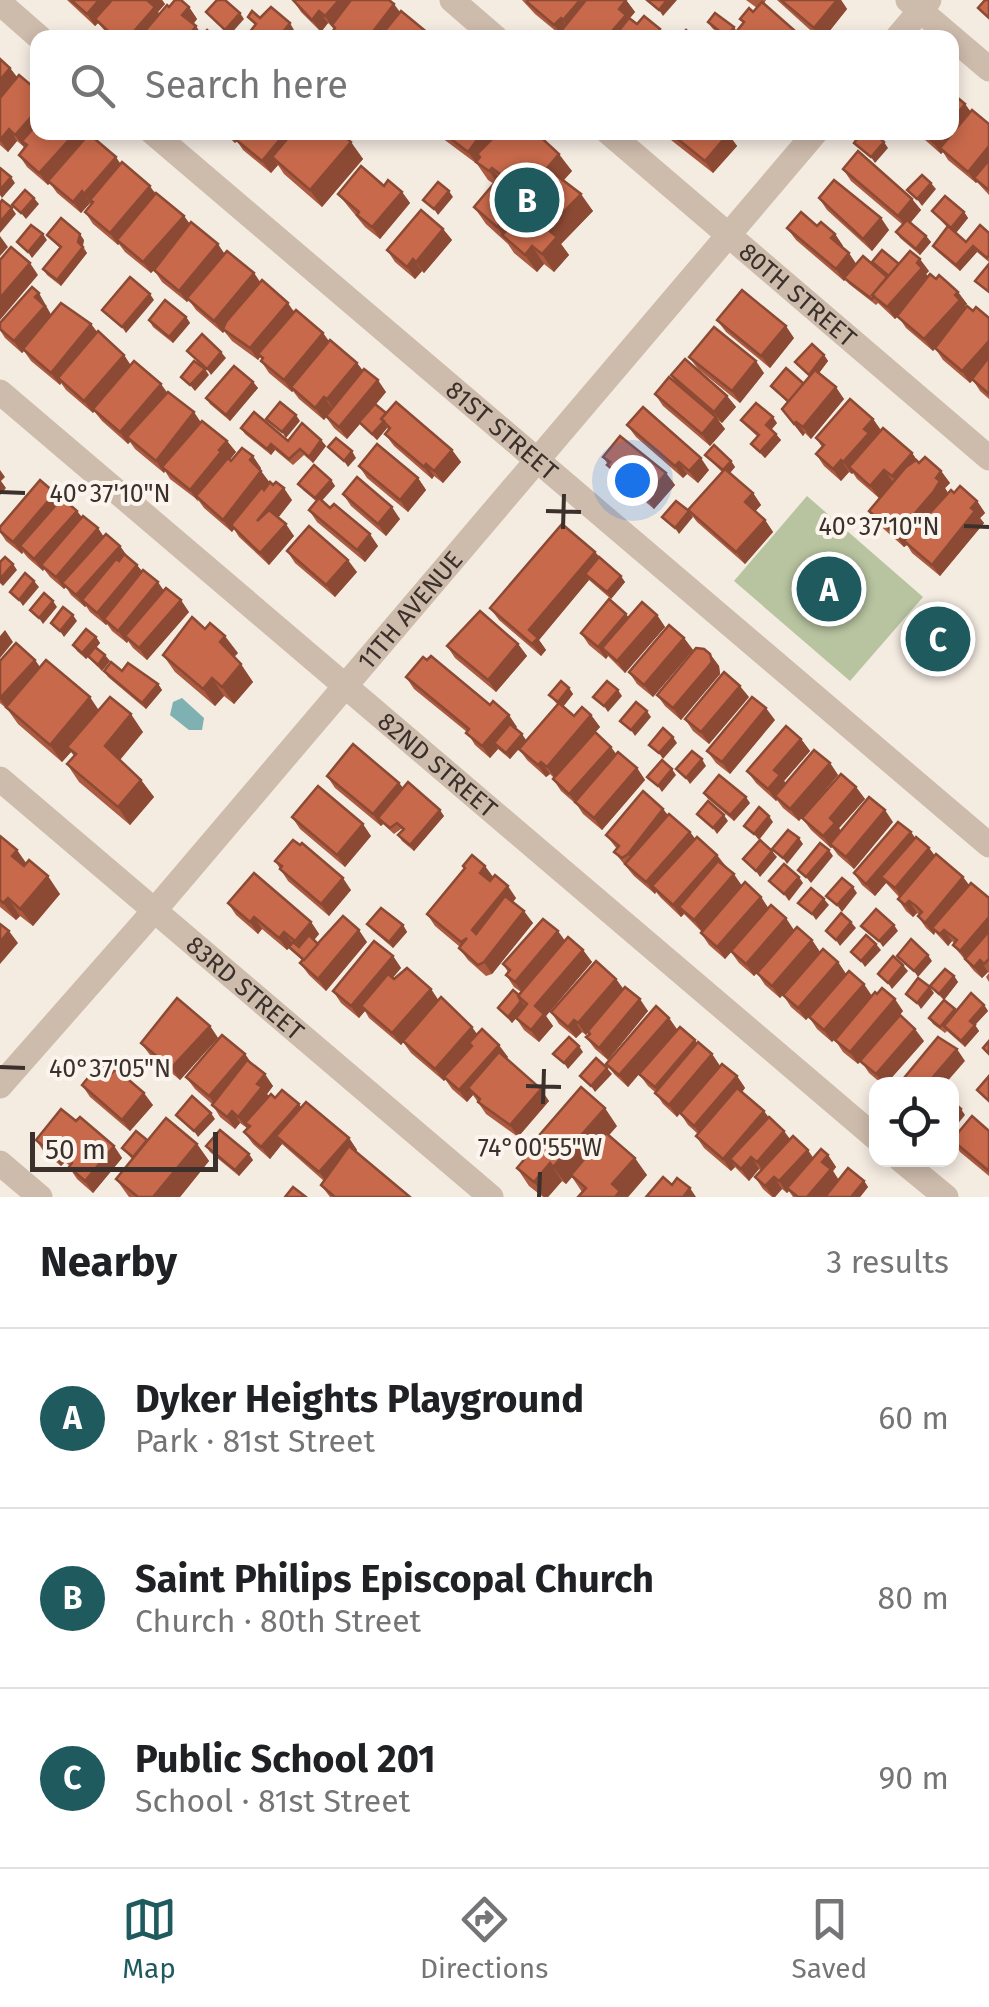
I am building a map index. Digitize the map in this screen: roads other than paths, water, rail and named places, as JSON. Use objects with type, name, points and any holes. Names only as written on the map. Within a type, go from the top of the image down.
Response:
[{"type":"street","points":[[452,0],[487,30]]},
{"type":"street","points":[[0,3],[31,30]]},
{"type":"street","points":[[902,30],[919,3],[948,30]]},
{"type":"street","points":[[959,41],[989,69]]},
{"type":"street","name":"81ST STREET","points":[[161,140],[989,845]]},
{"type":"street","name":"80TH STREET","points":[[617,140],[989,458]]},
{"type":"street","name":"11TH AVENUE","points":[[0,1086],[154,911],[809,140]]},
{"type":"street","name":"82ND STREET","points":[[0,392],[869,1132]]},
{"type":"street","name":"83RD STREET","points":[[0,780],[491,1197]]},
{"type":"street","points":[[0,1162],[40,1197]]},
{"type":"street","points":[[910,1167],[946,1197]]},
{"type":"water","points":[[182,698],[204,718],[202,730],[189,730],[170,715],[173,702]]},
{"type":"place","name":"Saint Philips Episcopal Church","points":[[527,200]]},
{"type":"place","name":"Dyker Heights Playground","points":[[829,589]]},
{"type":"place","name":"Public School 201","points":[[938,639]]}]
